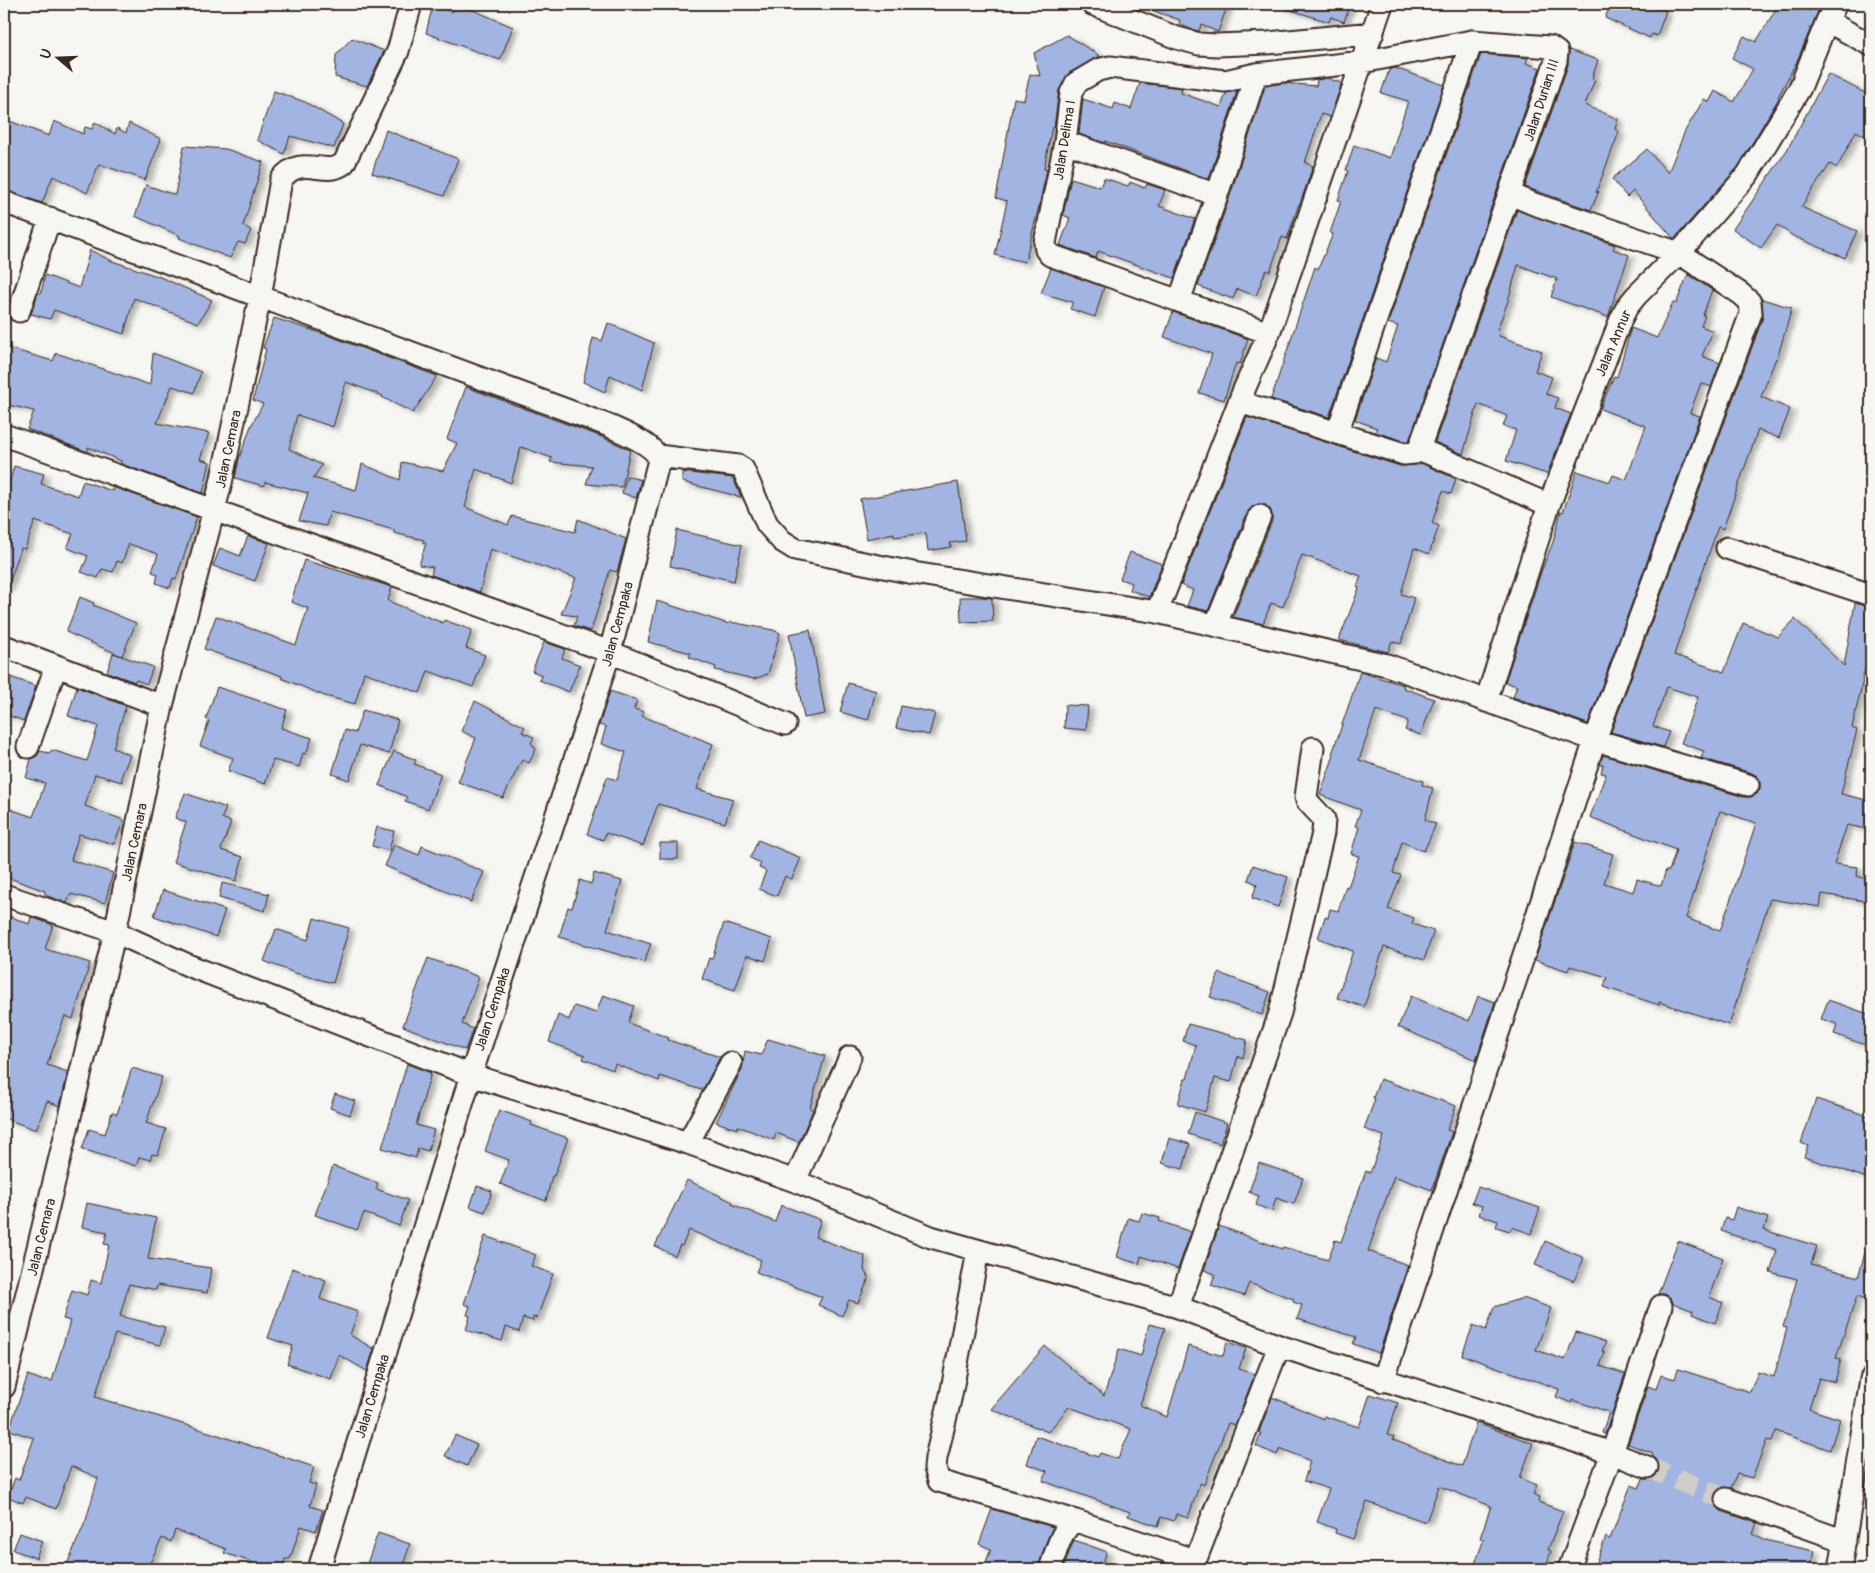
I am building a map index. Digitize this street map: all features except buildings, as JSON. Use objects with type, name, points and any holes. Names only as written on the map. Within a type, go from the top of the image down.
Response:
[{"type":"street","name":"Jalan Cemara","points":[[4,1387],[6,1365],[115,932],[162,706],[214,512],[260,297],[281,180],[285,174],[295,167],[336,168],[344,162],[398,52],[412,4]]},
{"type":"street","points":[[1092,4],[1178,38],[1199,44],[1218,46],[1373,33]]},
{"type":"street","points":[[1157,612],[1243,392],[1269,333],[1382,4]]},
{"type":"street","points":[[1832,12],[1871,45]]},
{"type":"street","name":"Jalan Annur","points":[[1486,701],[1549,505],[1621,318],[1636,296],[1679,253],[1753,166],[1800,88],[1832,12]]},
{"type":"street","points":[[1337,433],[1472,41]]},
{"type":"street","name":"Jalan Durian III","points":[[1362,62],[1472,41],[1550,47],[1556,52],[1556,61],[1510,194]]},
{"type":"street","name":"Jalan Delima I","points":[[1269,333],[1050,255],[1046,250],[1045,243],[1066,142],[1071,93],[1076,83],[1083,77],[1110,67],[1225,81],[1256,74],[1362,62]]},
{"type":"street","points":[[1179,301],[1217,195],[1256,74]]},
{"type":"street","points":[[1066,142],[1217,195]]},
{"type":"street","points":[[1243,392],[1246,404],[1404,454],[1415,452],[1419,449],[1510,194],[1534,204],[1679,253],[1750,302],[1751,313],[1595,740],[1383,1381]]},
{"type":"street","points":[[4,202],[607,425],[656,453],[738,466],[743,469],[768,524],[782,541],[795,549],[913,573],[1157,612],[1216,624],[1387,665],[1595,740],[1748,785]]},
{"type":"street","points":[[19,311],[50,218]]},
{"type":"street","points":[[4,435],[214,512],[610,652],[785,724]]},
{"type":"street","points":[[1419,449],[1549,505]]},
{"type":"street","name":"Jalan Cempaka","points":[[319,1569],[471,1074],[610,652],[659,460],[656,453]]},
{"type":"street","points":[[1216,624],[1260,516]]},
{"type":"street","points":[[1727,548],[1871,595]]},
{"type":"street","points":[[4,646],[162,706]]},
{"type":"street","points":[[28,747],[56,666]]},
{"type":"street","points":[[1178,1307],[1282,1004],[1323,832],[1324,819],[1307,801],[1306,797],[1313,748]]},
{"type":"street","points":[[4,895],[115,932],[190,966],[471,1074],[688,1143],[795,1181],[931,1237],[1178,1307],[1279,1346],[1383,1381],[1612,1453],[1647,1468]]},
{"type":"street","points":[[795,1181],[850,1057]]},
{"type":"street","points":[[688,1143],[732,1063]]},
{"type":"street","points":[[978,1251],[951,1395],[936,1458],[935,1468],[939,1481],[1076,1521],[1193,1565],[1279,1346]]},
{"type":"street","points":[[1569,1569],[1612,1453],[1661,1306]]},
{"type":"street","points":[[1840,1569],[1867,1433],[1871,1379]]},
{"type":"street","points":[[1726,1499],[1845,1541]]},
{"type":"street","points":[[1050,1569],[1061,1538],[1070,1524],[1076,1521]]},
{"type":"tunnel","points":[[1647,1467],[1726,1499]]}]
